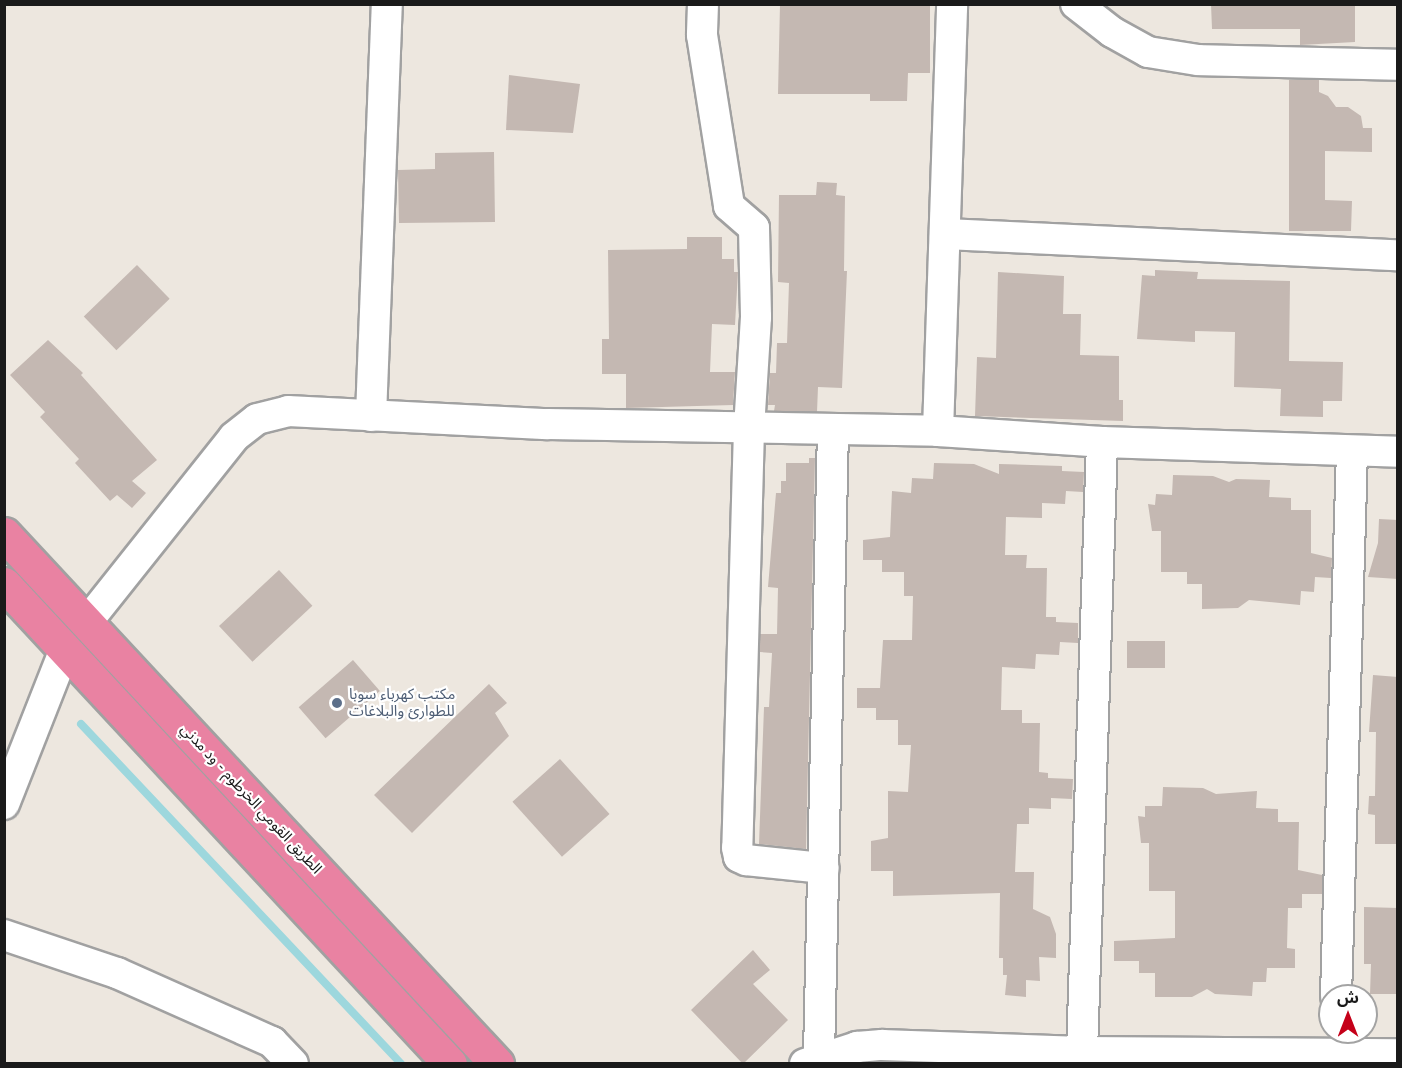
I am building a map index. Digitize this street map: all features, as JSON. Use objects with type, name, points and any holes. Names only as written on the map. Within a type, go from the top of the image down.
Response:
[{"type":"highway","name":"الطريق القومي الخرطوم - ود مدني","points":[[4,534],[497,1064]]},
{"type":"highway","points":[[4,585],[450,1064]]},
{"type":"street","points":[[371,416],[387,4]]},
{"type":"street","points":[[703,4],[706,67],[729,206],[754,228],[756,317],[749,429],[737,848],[739,856],[746,860],[824,868]]},
{"type":"street","points":[[938,431],[952,4]]},
{"type":"street","points":[[1076,4],[1112,32],[1148,52],[1198,60],[1398,64]]},
{"type":"street","points":[[945,234],[1398,255]]},
{"type":"street","points":[[87,622],[234,437],[258,419],[288,411],[749,429],[938,431],[1102,442],[1398,452]]},
{"type":"street","points":[[832,431],[824,868],[812,1060],[856,1047],[908,1045],[1096,1056],[1318,1043]]},
{"type":"street","points":[[1096,1056],[1102,442]]},
{"type":"street","points":[[1336,984],[1352,451]]},
{"type":"street","points":[[4,804],[65,649]]},
{"type":"street","points":[[4,935],[117,973],[264,1053],[293,1064]]},
{"type":"street","points":[[1345,1044],[1398,1054]]},
{"type":"building","points":[[780,4],[930,4],[930,73],[908,73],[907,101],[870,101],[870,94],[778,94]]},
{"type":"building","points":[[1211,4],[1355,4],[1355,42],[1300,45],[1300,29],[1212,29]]},
{"type":"building","points":[[509,75],[580,84],[573,133],[506,130]]},
{"type":"building","points":[[1289,80],[1319,80],[1319,92],[1328,96],[1336,107],[1348,107],[1361,116],[1363,128],[1372,128],[1372,152],[1325,151],[1325,200],[1352,201],[1351,231],[1289,231]]},
{"type":"building","points":[[494,152],[495,222],[399,223],[398,170],[435,169],[435,153]]},
{"type":"building","points":[[817,182],[837,183],[836,195],[845,196],[844,271],[847,271],[842,388],[818,387],[817,412],[774,411],[775,405],[768,405],[770,373],[776,373],[777,343],[787,343],[789,283],[778,282],[779,195],[816,195]]},
{"type":"building","points":[[687,237],[722,237],[722,259],[734,259],[734,272],[738,272],[735,325],[712,324],[710,372],[735,372],[733,405],[626,408],[626,374],[602,374],[602,339],[609,339],[608,250],[687,249]]},
{"type":"building","points":[[137,265],[170,299],[116,350],[84,316]]},
{"type":"building","points":[[1155,270],[1198,272],[1197,279],[1290,281],[1289,361],[1343,362],[1342,401],[1323,401],[1323,417],[1280,416],[1281,389],[1234,387],[1235,332],[1195,331],[1195,342],[1137,339],[1142,275],[1155,276]]},
{"type":"building","points":[[998,272],[1064,276],[1063,314],[1081,314],[1080,355],[1119,356],[1119,400],[1123,400],[1123,421],[975,416],[977,357],[996,358]]},
{"type":"building","points":[[48,340],[83,373],[81,375],[157,460],[132,481],[146,493],[132,508],[117,495],[110,501],[75,463],[79,459],[40,417],[45,412],[10,375]]},
{"type":"building","points":[[809,458],[815,458],[806,849],[759,844],[764,707],[769,707],[772,653],[760,652],[760,634],[777,634],[778,588],[768,587],[776,493],[781,493],[781,481],[786,481],[786,463],[809,463]]},
{"type":"building","points":[[934,463],[974,464],[999,474],[999,464],[1062,466],[1062,471],[1084,472],[1083,492],[1066,491],[1065,504],[1042,503],[1042,518],[1006,517],[1005,555],[1027,555],[1026,568],[1047,568],[1046,617],[1056,617],[1056,622],[1078,623],[1078,643],[1060,642],[1059,655],[1036,654],[1035,669],[1002,667],[1001,710],[1022,710],[1022,723],[1040,723],[1039,772],[1048,773],[1048,778],[1073,779],[1072,799],[1051,798],[1051,809],[1029,808],[1029,824],[1017,824],[1015,872],[1034,872],[1033,909],[1050,917],[1056,934],[1056,958],[1039,957],[1040,981],[1026,980],[1026,997],[1005,995],[1007,975],[1003,975],[1003,958],[999,958],[1000,893],[893,896],[893,871],[871,871],[871,841],[888,838],[888,791],[908,792],[911,745],[898,745],[898,720],[876,720],[876,708],[857,708],[857,688],[880,688],[883,640],[912,640],[913,596],[904,596],[904,572],[882,572],[882,560],[863,560],[863,540],[890,537],[892,491],[911,493],[912,478],[933,479]]},
{"type":"building","points":[[1173,475],[1213,476],[1229,482],[1236,479],[1270,480],[1269,497],[1291,498],[1291,510],[1311,510],[1311,553],[1332,558],[1331,578],[1315,577],[1314,592],[1301,591],[1300,605],[1249,600],[1238,608],[1202,609],[1202,584],[1187,584],[1187,572],[1161,572],[1161,531],[1152,531],[1148,504],[1155,505],[1156,494],[1172,495]]},
{"type":"building","points":[[1379,519],[1398,520],[1398,579],[1368,577],[1378,543]]},
{"type":"building","points":[[279,570],[312,606],[252,662],[219,626]]},
{"type":"building","points":[[1127,641],[1165,641],[1165,668],[1127,668]]},
{"type":"building","points":[[353,660],[380,691],[326,738],[299,707]]},
{"type":"building","points":[[1373,675],[1398,677],[1398,844],[1375,844],[1375,815],[1368,814],[1369,796],[1375,796],[1376,732],[1369,732]]},
{"type":"building","points":[[489,684],[507,703],[495,713],[509,736],[412,833],[374,795]]},
{"type":"building","points":[[560,759],[610,814],[562,857],[512,802]]},
{"type":"building","points":[[1163,787],[1203,788],[1216,794],[1257,791],[1256,808],[1278,809],[1278,822],[1299,822],[1298,870],[1322,875],[1322,894],[1302,894],[1302,908],[1288,908],[1287,948],[1295,949],[1295,968],[1267,968],[1266,982],[1253,982],[1252,996],[1215,994],[1207,989],[1192,997],[1155,997],[1155,973],[1139,973],[1139,961],[1114,961],[1114,941],[1175,938],[1175,891],[1149,891],[1149,843],[1141,843],[1138,816],[1145,817],[1145,806],[1162,806]]},
{"type":"building","points":[[1364,907],[1398,908],[1398,994],[1378,994],[1378,984],[1370,984],[1371,964],[1364,964]]},
{"type":"building","points":[[753,950],[770,970],[753,984],[788,1020],[743,1064],[691,1010]]},
{"type":"waterway","points":[[81,724],[401,1064]]},
{"type":"place","name":"مكتب كهرباء سوبا للطوارئ والبلاغات","points":[[337,703]]}]
